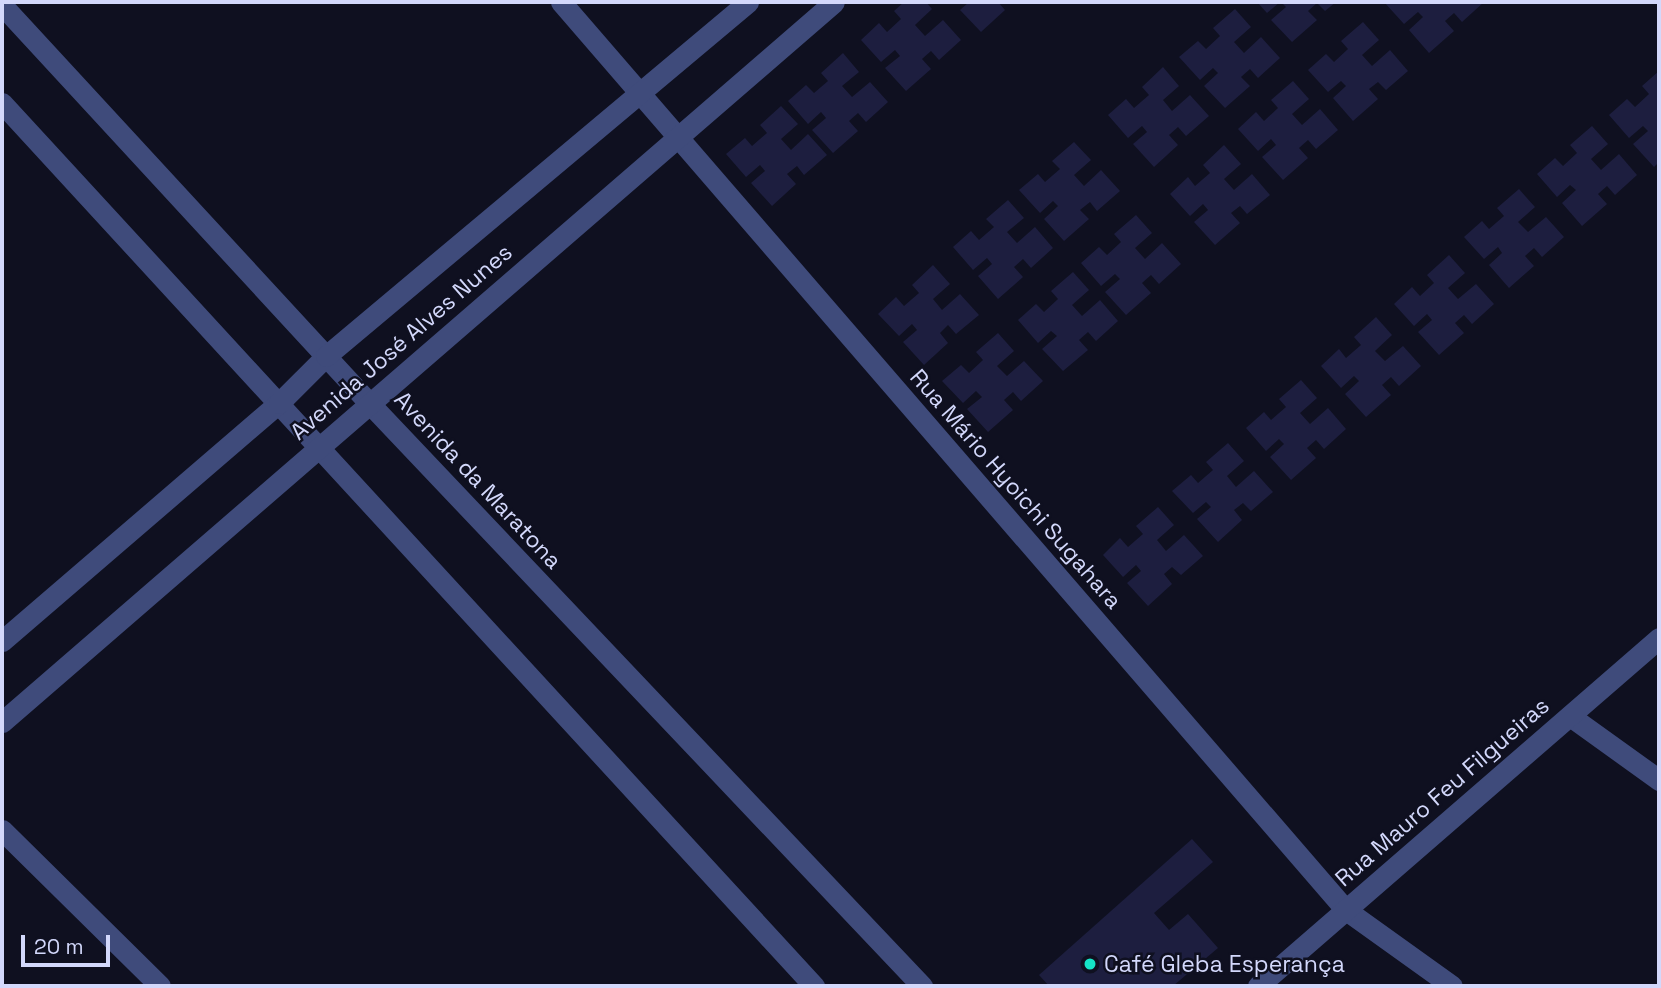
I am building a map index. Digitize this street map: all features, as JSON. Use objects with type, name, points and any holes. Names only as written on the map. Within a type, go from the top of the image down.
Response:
[{"type":"street","name":"Rua Mário Hyoichi Sugahara","points":[[561,2],[1346,910],[1452,986]]},
{"type":"street","name":"Avenida José Alves Nunes","points":[[2,641],[279,403],[326,356],[747,2]]},
{"type":"street","name":"Avenida José Alves Nunes","points":[[2,722],[834,2]]},
{"type":"street","name":"Avenida da Maratona","points":[[2,5],[371,405],[922,986]]},
{"type":"street","points":[[4,108],[814,986]]},
{"type":"street","name":"Rua Mauro Feu Filgueiras","points":[[1258,986],[1659,638]]},
{"type":"street","points":[[1570,716],[1659,780]]},
{"type":"street","points":[[2,830],[160,986]]},
{"type":"building","points":[[904,2],[926,2],[932,9],[915,25],[925,36],[943,20],[961,40],[939,60],[931,51],[922,59],[931,69],[906,91],[885,68],[900,56],[895,50],[881,62],[861,40],[879,23],[887,32],[901,19],[894,11]]},
{"type":"building","points":[[969,2],[998,2],[1005,10],[981,32],[960,10]]},
{"type":"building","points":[[1257,2],[1280,2],[1267,13]]},
{"type":"building","points":[[1281,2],[1336,2],[1325,11],[1317,3],[1308,11],[1317,20],[1292,42],[1271,20],[1286,7]]},
{"type":"building","points":[[1384,2],[1484,2],[1462,22],[1454,13],[1445,21],[1454,31],[1429,53],[1409,30],[1423,17],[1418,12],[1404,24]]},
{"type":"building","points":[[1235,9],[1251,27],[1234,42],[1244,53],[1261,37],[1280,58],[1258,78],[1250,69],[1241,77],[1250,86],[1225,108],[1204,86],[1218,73],[1213,68],[1200,80],[1179,57],[1198,41],[1206,49],[1220,36],[1213,28]]},
{"type":"building","points":[[1363,22],[1379,40],[1362,55],[1372,66],[1390,50],[1408,71],[1386,90],[1378,82],[1369,89],[1378,99],[1353,121],[1333,98],[1346,86],[1341,81],[1328,92],[1308,70],[1326,54],[1334,62],[1348,49],[1341,41]]},
{"type":"building","points":[[843,53],[859,72],[842,86],[852,97],[870,82],[888,102],[866,122],[858,113],[849,121],[858,131],[833,153],[812,130],[826,118],[821,112],[808,124],[788,101],[806,85],[814,93],[828,81],[821,73]]},
{"type":"building","points":[[1163,67],[1179,86],[1163,100],[1172,111],[1190,95],[1209,116],[1186,136],[1178,127],[1169,135],[1178,145],[1154,167],[1133,144],[1147,132],[1142,126],[1128,138],[1108,115],[1126,99],[1134,108],[1149,95],[1142,87]]},
{"type":"building","points":[[1659,71],[1659,162],[1654,167],[1633,144],[1648,131],[1643,126],[1629,138],[1609,115],[1627,99],[1635,107],[1649,94],[1642,86]]},
{"type":"building","points":[[1293,81],[1309,99],[1292,114],[1302,125],[1320,109],[1338,130],[1316,149],[1308,140],[1299,148],[1308,158],[1283,180],[1262,157],[1276,145],[1271,139],[1258,151],[1238,129],[1256,112],[1264,121],[1278,108],[1271,100]]},
{"type":"building","points":[[781,106],[798,124],[781,139],[791,150],[808,134],[827,155],[804,175],[797,166],[787,174],[796,184],[772,206],[751,183],[765,171],[760,165],[746,177],[726,154],[745,138],[752,146],[767,133],[760,125]]},
{"type":"building","points":[[1592,126],[1608,144],[1591,159],[1601,170],[1619,154],[1637,175],[1615,195],[1607,186],[1598,194],[1607,204],[1582,226],[1562,203],[1576,190],[1570,185],[1557,197],[1537,174],[1555,158],[1563,166],[1577,153],[1570,145]]},
{"type":"building","points":[[1074,142],[1091,160],[1074,175],[1084,186],[1101,170],[1120,191],[1097,211],[1090,202],[1080,210],[1089,219],[1064,241],[1044,219],[1058,206],[1053,201],[1040,213],[1019,190],[1038,174],[1045,182],[1060,169],[1052,161]]},
{"type":"building","points":[[1224,145],[1241,164],[1224,179],[1234,190],[1252,174],[1270,195],[1247,214],[1240,206],[1231,213],[1240,223],[1215,245],[1194,222],[1208,210],[1203,204],[1190,216],[1170,194],[1188,177],[1195,186],[1210,173],[1203,165]]},
{"type":"building","points":[[1519,189],[1535,207],[1518,222],[1528,232],[1546,217],[1564,237],[1542,257],[1534,248],[1525,256],[1534,266],[1509,288],[1489,265],[1502,253],[1498,247],[1484,259],[1464,237],[1482,221],[1489,229],[1504,216],[1497,208]]},
{"type":"building","points":[[1008,200],[1024,218],[1007,232],[1017,243],[1035,227],[1053,248],[1031,268],[1023,259],[1014,267],[1023,277],[998,299],[978,276],[992,264],[987,258],[973,270],[953,247],[971,231],[979,240],[994,227],[986,219]]},
{"type":"building","points":[[1136,215],[1152,233],[1135,248],[1145,259],[1162,243],[1181,264],[1159,284],[1151,275],[1142,283],[1151,293],[1126,315],[1105,292],[1120,279],[1115,274],[1101,286],[1081,263],[1099,247],[1107,255],[1121,242],[1114,234]]},
{"type":"building","points":[[1449,255],[1465,273],[1448,288],[1458,299],[1476,284],[1494,304],[1472,324],[1464,315],[1455,323],[1464,333],[1439,355],[1418,332],[1432,320],[1427,314],[1414,326],[1394,304],[1412,287],[1420,296],[1434,283],[1427,275]]},
{"type":"building","points":[[933,265],[950,284],[933,299],[942,310],[960,294],[979,315],[956,334],[948,325],[940,333],[948,343],[924,365],[903,342],[917,330],[912,324],[899,336],[878,314],[896,297],[904,306],[919,293],[912,285]]},
{"type":"building","points":[[1073,272],[1089,290],[1072,305],[1082,316],[1100,300],[1118,321],[1096,341],[1088,332],[1079,340],[1088,350],[1063,371],[1042,349],[1057,336],[1051,331],[1038,343],[1018,320],[1036,304],[1044,312],[1058,299],[1051,291]]},
{"type":"building","points":[[1376,317],[1392,335],[1375,351],[1385,361],[1403,346],[1421,366],[1399,386],[1391,377],[1382,385],[1391,395],[1366,417],[1345,394],[1359,381],[1354,376],[1341,388],[1321,366],[1339,349],[1346,358],[1361,345],[1354,337]]},
{"type":"building","points":[[998,333],[1014,351],[997,366],[1007,376],[1024,361],[1043,381],[1021,401],[1013,392],[1004,400],[1013,410],[988,432],[967,409],[982,397],[976,391],[963,403],[942,381],[961,365],[969,373],[983,360],[976,352]]},
{"type":"building","points":[[1301,380],[1317,398],[1300,413],[1310,424],[1328,408],[1346,429],[1324,449],[1316,440],[1307,448],[1316,458],[1291,480],[1270,457],[1284,444],[1279,439],[1266,451],[1246,428],[1264,412],[1271,420],[1286,407],[1279,399]]},
{"type":"building","points":[[1228,443],[1244,461],[1227,476],[1236,487],[1254,471],[1273,492],[1251,511],[1243,503],[1234,510],[1242,520],[1218,542],[1197,519],[1211,507],[1206,502],[1193,513],[1172,491],[1191,475],[1198,483],[1213,470],[1206,462]]},
{"type":"building","points":[[1158,507],[1174,525],[1157,540],[1166,551],[1184,535],[1203,556],[1181,575],[1172,567],[1164,574],[1172,584],[1148,606],[1127,583],[1141,571],[1136,565],[1123,577],[1103,555],[1120,538],[1128,547],[1143,534],[1136,526]]},
{"type":"building","points":[[1192,839],[1213,862],[1154,913],[1169,930],[1188,914],[1218,948],[1173,986],[1049,986],[1039,975]]},
{"type":"place","name":"Café Gleba Esperança","points":[[1090,964]]}]
